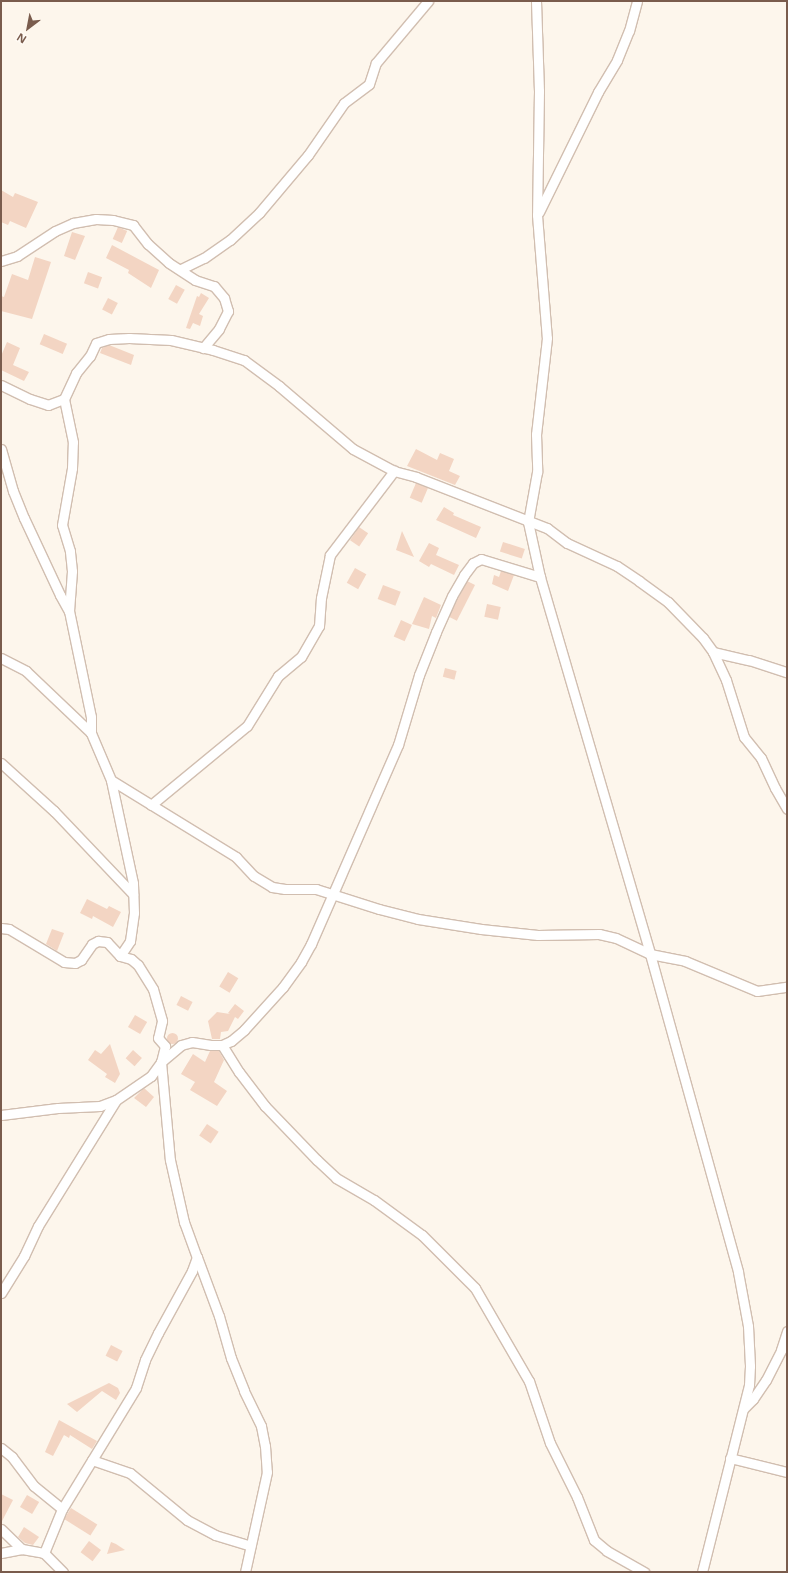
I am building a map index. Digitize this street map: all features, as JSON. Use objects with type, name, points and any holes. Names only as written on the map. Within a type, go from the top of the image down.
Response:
[{"type":"street","points":[[181,269],[204,258],[230,240],[259,213],[308,155],[344,103],[369,84],[376,63],[428,1]]},
{"type":"street","points":[[536,1],[540,91],[537,215],[547,338],[536,434],[538,472],[528,522],[540,578],[650,954],[738,1272],[748,1326],[750,1366],[749,1385],[702,1572]]},
{"type":"street","points":[[537,215],[598,92],[617,60],[629,31],[637,1]]},
{"type":"street","points":[[1,261],[16,256],[55,230],[73,223],[96,219],[113,220],[133,225],[148,244],[169,263],[181,269],[195,280],[214,286],[224,298],[228,311],[219,329],[203,348]]},
{"type":"street","points":[[120,956],[130,941],[134,913],[133,883],[111,780],[91,733],[90,717],[70,611],[72,571],[70,551],[62,525],[72,468],[73,442],[64,399],[76,373],[90,356],[96,343],[110,339],[129,338],[171,340],[244,360],[279,386],[353,449],[394,471],[416,477],[528,522],[548,528],[567,543],[617,566],[640,581],[668,602],[703,638],[726,680],[744,737],[761,758],[787,809]]},
{"type":"street","points":[[1,385],[30,399],[48,405],[64,399]]},
{"type":"street","points":[[1,449],[13,491],[24,518],[60,595],[70,611]]},
{"type":"street","points":[[151,805],[247,726],[278,676],[301,657],[319,626],[321,598],[330,555],[394,471]]},
{"type":"street","points":[[3,1117],[58,1108],[100,1106],[116,1100],[151,1076],[161,1062],[187,1042],[222,1044],[231,1041],[244,1030],[283,988],[301,962],[311,944],[398,745],[419,675],[452,596],[464,575],[473,563],[481,559],[540,578]]},
{"type":"street","points":[[712,652],[749,660],[787,672]]},
{"type":"street","points":[[1,658],[26,671],[91,733]]},
{"type":"street","points":[[1,763],[54,811],[133,894]]},
{"type":"street","points":[[111,780],[236,857],[254,876],[272,887],[285,889],[316,889],[332,893],[373,908],[418,919],[481,929],[538,935],[599,934],[616,938],[650,954],[685,961],[757,991],[787,987]]},
{"type":"street","points":[[1,928],[9,929],[64,962],[75,963],[81,960],[92,944],[98,941],[107,942],[120,956],[131,958],[138,965],[153,989],[162,1021],[158,1038],[165,1046],[161,1062],[170,1160],[184,1222],[219,1316],[231,1358],[244,1391],[261,1426],[267,1472],[245,1572]]},
{"type":"street","points":[[222,1044],[239,1072],[265,1106],[317,1160],[336,1178],[374,1200],[422,1235],[475,1288],[529,1381],[550,1443],[577,1497],[585,1522],[594,1540],[607,1551],[644,1572]]},
{"type":"street","points":[[1,1292],[24,1256],[38,1226],[116,1100]]},
{"type":"street","points":[[44,1553],[62,1510],[136,1388],[158,1333],[192,1272],[197,1257]]},
{"type":"street","points":[[744,1408],[754,1399],[766,1380],[781,1350],[787,1332]]},
{"type":"street","points":[[2,1448],[12,1457],[34,1486],[62,1510]]},
{"type":"street","points":[[730,1458],[787,1472]]},
{"type":"street","points":[[92,1460],[130,1473],[187,1520],[215,1535],[250,1546]]},
{"type":"street","points":[[1,1529],[22,1549]]},
{"type":"street","points":[[1,1553],[22,1549],[44,1553],[63,1572]]},
{"type":"building","points":[[1,190],[13,197],[15,193],[38,202],[26,228],[10,221],[8,225],[1,222]]},
{"type":"building","points":[[118,227],[127,231],[122,243],[113,239]]},
{"type":"building","points":[[72,232],[85,236],[75,260],[64,256]]},
{"type":"building","points":[[112,245],[159,270],[151,288],[128,273],[129,270],[106,258]]},
{"type":"building","points":[[35,257],[51,262],[32,319],[1,311],[1,296],[4,297],[12,274],[28,280]]},
{"type":"building","points":[[88,272],[102,277],[98,288],[84,283]]},
{"type":"building","points":[[176,285],[185,290],[177,304],[168,299]]},
{"type":"building","points":[[201,293],[209,298],[199,314],[203,316],[200,326],[193,323],[190,329],[186,328],[197,296],[199,297]]},
{"type":"building","points":[[108,298],[118,303],[112,315],[102,310]]},
{"type":"building","points":[[44,334],[67,344],[63,354],[40,344]]},
{"type":"building","points":[[7,342],[20,348],[13,365],[29,372],[24,381],[1,370],[1,356]]},
{"type":"building","points":[[109,345],[134,355],[131,365],[100,353],[102,348]]},
{"type":"building","points":[[416,449],[437,460],[440,453],[454,459],[449,471],[460,476],[455,485],[407,466]]},
{"type":"building","points":[[416,483],[428,488],[422,503],[410,498]]},
{"type":"building","points":[[444,507],[454,513],[453,515],[481,527],[476,538],[436,520]]},
{"type":"building","points":[[359,527],[368,533],[359,546],[350,540]]},
{"type":"building","points":[[402,531],[414,557],[396,550]]},
{"type":"building","points":[[503,542],[525,549],[522,559],[500,552]]},
{"type":"building","points":[[429,543],[439,548],[436,555],[459,565],[454,575],[431,564],[429,567],[419,561]]},
{"type":"building","points":[[355,568],[366,574],[358,589],[347,583]]},
{"type":"building","points":[[501,571],[514,575],[508,591],[492,584],[494,575],[499,577]]},
{"type":"building","points":[[467,581],[475,585],[457,621],[449,617]]},
{"type":"building","points":[[383,585],[401,592],[395,606],[378,599]]},
{"type":"building","points":[[424,597],[441,605],[436,618],[432,616],[429,629],[412,624]]},
{"type":"building","points":[[487,604],[501,607],[498,620],[484,617]]},
{"type":"building","points":[[401,620],[412,625],[405,641],[394,636]]},
{"type":"building","points":[[445,668],[457,671],[454,680],[443,677]]},
{"type":"building","points":[[87,899],[107,909],[109,906],[121,912],[113,927],[93,916],[92,919],[80,913]]},
{"type":"building","points":[[52,929],[64,933],[57,951],[46,944]]},
{"type":"building","points":[[228,972],[238,978],[230,993],[219,987]]},
{"type":"building","points":[[181,996],[193,1002],[188,1011],[176,1005]]},
{"type":"building","points":[[235,1004],[244,1011],[238,1019],[235,1017],[228,1031],[221,1032],[220,1039],[212,1039],[208,1021],[217,1012],[230,1014],[228,1013]]},
{"type":"building","points":[[135,1015],[147,1022],[140,1034],[128,1027]]},
{"type":"building","points":[[172,1032],[176,1034],[178,1038],[176,1042],[172,1044],[168,1042],[166,1038],[168,1034]]},
{"type":"building","points":[[110,1044],[120,1074],[115,1083],[105,1077],[107,1074],[88,1060],[95,1050],[101,1054]]},
{"type":"building","points":[[133,1050],[142,1058],[135,1066],[126,1058]]},
{"type":"building","points":[[210,1051],[219,1051],[224,1060],[214,1082],[227,1091],[217,1106],[190,1090],[195,1082],[181,1074],[193,1054],[205,1062]]},
{"type":"building","points":[[144,1088],[154,1097],[146,1107],[134,1098]]},
{"type":"building","points":[[207,1124],[219,1132],[211,1143],[199,1136]]},
{"type":"building","points":[[111,1345],[123,1351],[117,1362],[106,1356]]},
{"type":"building","points":[[109,1383],[118,1388],[120,1393],[116,1400],[102,1391],[77,1412],[67,1404]]},
{"type":"building","points":[[59,1420],[97,1441],[92,1449],[70,1435],[69,1438],[64,1435],[53,1456],[45,1452]]},
{"type":"building","points":[[1,1494],[13,1500],[1,1523]]},
{"type":"building","points":[[27,1495],[39,1502],[32,1514],[20,1507]]},
{"type":"building","points":[[71,1508],[97,1524],[90,1535],[64,1519]]},
{"type":"building","points":[[24,1527],[39,1537],[33,1545],[25,1543],[18,1537]]},
{"type":"building","points":[[89,1541],[101,1550],[93,1561],[81,1552]]},
{"type":"building","points":[[111,1542],[116,1544],[125,1550],[107,1554]]}]
